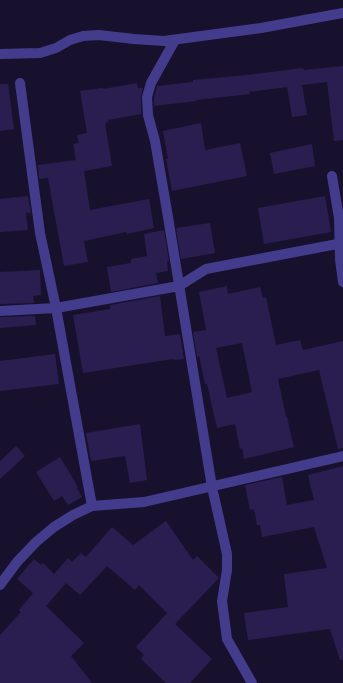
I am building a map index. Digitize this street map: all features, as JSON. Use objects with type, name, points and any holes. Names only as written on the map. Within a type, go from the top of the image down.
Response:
[{"type":"street","points":[[0,54],[40,53],[56,48],[70,40],[83,36],[99,35],[134,40],[176,40],[261,28],[343,13]]},
{"type":"street","points":[[176,40],[151,83],[147,97],[148,115],[155,141],[212,487],[227,554],[227,570],[222,601],[227,639],[252,683]]},
{"type":"street","points":[[20,83],[40,233],[56,308],[92,506]]},
{"type":"street","points":[[332,176],[339,218],[340,259],[343,282]]},
{"type":"street","points":[[0,311],[56,308],[179,286],[206,269],[343,243]]},
{"type":"street","points":[[0,585],[17,562],[36,542],[54,527],[73,515],[92,506],[144,502],[343,456]]},
{"type":"building","points":[[343,66],[343,140],[334,141],[327,82],[302,85],[307,115],[292,117],[287,87],[249,92],[250,94],[154,106],[157,86],[193,82],[193,80],[303,68],[304,70]]},
{"type":"building","points":[[137,83],[138,88],[143,88],[141,97],[141,114],[108,120],[108,122],[105,123],[112,166],[84,171],[90,210],[149,199],[154,228],[84,241],[88,262],[64,266],[48,178],[39,179],[38,165],[76,160],[73,144],[79,143],[77,135],[87,133],[80,91],[103,89]]},
{"type":"building","points":[[0,84],[8,84],[14,129],[0,131]]},
{"type":"building","points":[[201,123],[205,150],[240,143],[247,176],[172,191],[163,131]]},
{"type":"building","points":[[312,144],[315,166],[274,174],[270,153]]},
{"type":"building","points":[[28,196],[31,213],[26,213],[28,230],[0,232],[0,199]]},
{"type":"building","points":[[325,196],[331,232],[264,244],[258,208]]},
{"type":"building","points":[[210,223],[215,253],[181,259],[176,228]]},
{"type":"building","points":[[164,230],[169,261],[167,261],[168,271],[156,273],[158,283],[111,292],[107,267],[131,263],[131,259],[147,256],[144,234]]},
{"type":"building","points":[[40,270],[41,295],[33,296],[34,303],[0,304],[0,272]]},
{"type":"building","points":[[227,286],[228,294],[260,287],[263,298],[266,297],[276,345],[300,340],[303,350],[343,341],[343,448],[338,449],[319,370],[278,379],[294,447],[244,459],[242,448],[240,449],[235,424],[217,428],[207,384],[205,384],[199,356],[197,357],[193,332],[206,330],[199,292]],"holes":[[[242,343],[252,392],[227,398],[216,348]]]},
{"type":"building","points":[[160,296],[165,336],[180,334],[184,359],[173,359],[83,373],[73,315],[110,309],[110,305]]},
{"type":"building","points":[[35,316],[36,325],[0,328],[0,317]]},
{"type":"building","points":[[55,354],[59,384],[0,391],[0,361]]},
{"type":"building","points":[[140,424],[147,480],[130,483],[125,456],[91,461],[86,433]]},
{"type":"building","points":[[16,446],[25,456],[0,479],[0,461]]},
{"type":"building","points":[[60,457],[78,487],[77,488],[82,497],[68,505],[62,496],[54,501],[36,472]]},
{"type":"building","points":[[343,466],[343,660],[340,660],[330,629],[248,640],[244,613],[288,607],[284,574],[327,568],[314,527],[262,537],[260,525],[257,525],[254,509],[250,510],[245,485],[282,477],[287,505],[314,500],[308,475]]},
{"type":"building","points":[[166,521],[193,560],[197,556],[219,578],[175,624],[212,659],[190,683],[166,683],[141,659],[144,655],[136,647],[167,613],[139,585],[135,590],[107,566],[80,595],[66,583],[46,606],[84,643],[71,656],[92,683],[0,683],[0,635],[21,612],[19,610],[33,593],[17,579],[34,559],[41,565],[43,563],[54,574],[68,558],[72,562],[81,553],[86,557],[112,527],[133,545]]}]
